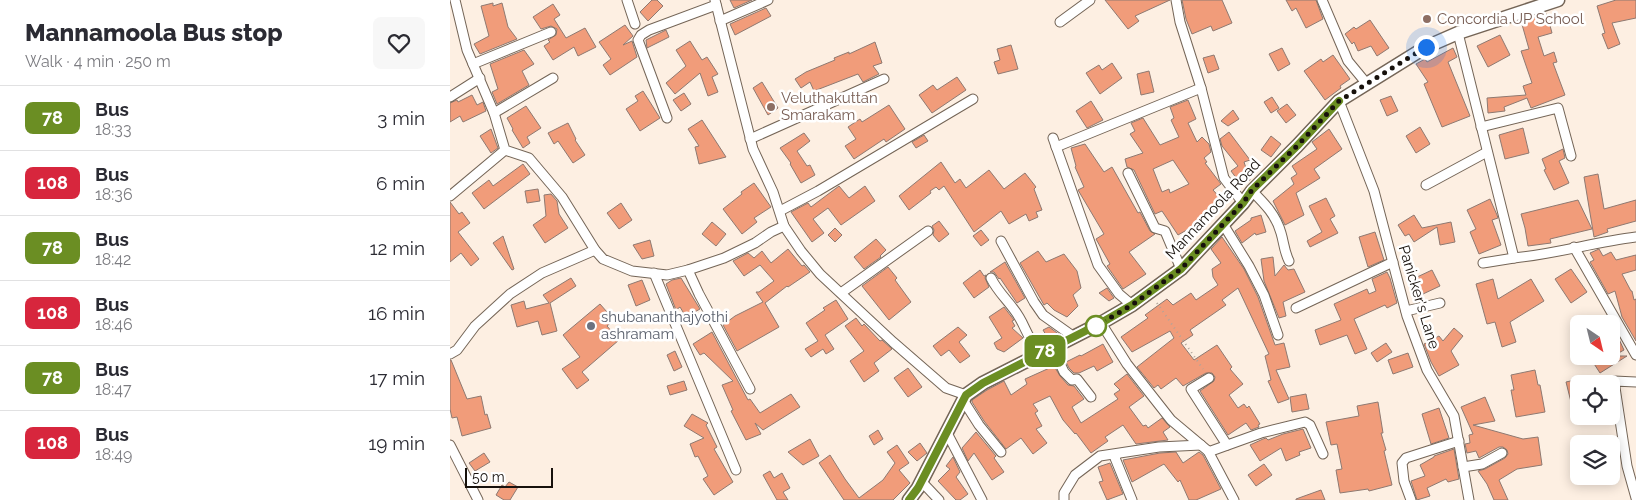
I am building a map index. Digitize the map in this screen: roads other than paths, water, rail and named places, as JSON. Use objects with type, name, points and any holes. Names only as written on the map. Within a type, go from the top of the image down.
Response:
[{"type":"main road","name":"Mannamoola Road","points":[[909,500],[965,398],[983,383],[1101,323],[1132,305],[1181,269],[1243,203],[1252,190],[1339,101],[1426,47],[1458,33],[1558,0]]},
{"type":"street","points":[[455,0],[466,50],[494,113],[505,150]]},
{"type":"street","points":[[627,0],[635,24]]},
{"type":"street","points":[[720,22],[768,0]]},
{"type":"street","points":[[1060,22],[1090,0]]},
{"type":"street","points":[[1176,0],[1180,22],[1224,178],[1243,203]]},
{"type":"street","points":[[1322,0],[1348,61],[1367,84]]},
{"type":"street","points":[[667,118],[638,40],[649,30],[716,2],[750,139],[780,211],[784,226],[810,262],[841,292],[946,388],[965,398],[979,425],[1001,452]]},
{"type":"street","points":[[473,64],[551,32]]},
{"type":"street","points":[[1458,33],[1514,258]]},
{"type":"street","points":[[450,97],[480,78]]},
{"type":"street","points":[[494,113],[553,78]]},
{"type":"street","points":[[750,139],[884,79]]},
{"type":"street","points":[[1132,305],[1119,294],[1098,266],[1055,143],[1200,88]]},
{"type":"street","points":[[780,211],[818,191],[973,99]]},
{"type":"street","name":"Panicker's Lane","points":[[1339,101],[1374,191],[1406,310],[1427,370],[1454,416],[1469,500]]},
{"type":"street","points":[[1481,127],[1558,108],[1571,156]]},
{"type":"street","points":[[450,196],[505,150]]},
{"type":"street","points":[[505,150],[529,158],[562,197],[594,250],[603,259],[632,271],[667,275],[688,270],[724,258],[784,226]]},
{"type":"street","points":[[1426,185],[1487,152]]},
{"type":"street","points":[[1128,173],[1155,228],[1165,231],[1181,269]]},
{"type":"street","points":[[1252,190],[1273,212],[1281,232],[1284,252],[1289,261]]},
{"type":"street","points":[[1224,224],[1250,266],[1264,295],[1278,334]]},
{"type":"street","points":[[841,292],[928,232]]},
{"type":"street","points":[[1483,263],[1636,237]]},
{"type":"street","points":[[1001,241],[1043,315],[1074,337]]},
{"type":"street","points":[[1574,247],[1636,355]]},
{"type":"street","points":[[450,354],[457,350],[475,326],[510,294],[542,274],[594,250]]},
{"type":"street","points":[[1296,308],[1393,262]]},
{"type":"street","points":[[688,270],[750,389]]},
{"type":"street","points":[[654,273],[736,470]]},
{"type":"street","points":[[991,278],[995,286],[1019,316],[1030,340],[1041,350],[1050,348],[1064,372],[1072,380],[1077,378],[1091,397]]},
{"type":"street","points":[[1406,310],[1440,303]]},
{"type":"street","points":[[1101,323],[1127,364],[1171,420],[1204,448],[1211,451],[1261,432],[1305,422],[1310,425],[1323,454]]},
{"type":"street","points":[[1209,378],[1191,389],[1227,445]]},
{"type":"street","points":[[1636,382],[1614,380],[1627,466],[1636,498]]},
{"type":"street","points":[[946,430],[982,500]]},
{"type":"street","points":[[1411,500],[1402,474],[1402,463],[1406,458],[1459,441]]},
{"type":"street","points":[[450,445],[478,500]]},
{"type":"street","points":[[1064,500],[1064,493],[1075,475],[1100,456],[1159,448],[1204,448]]},
{"type":"street","points":[[1204,448],[1234,500]]},
{"type":"street","points":[[1463,468],[1482,464],[1502,453]]},
{"type":"street","points":[[1117,454],[1115,458],[1132,500]]},
{"type":"street","points":[[921,481],[939,500]]},
{"type":"place","name":"Concordia UP School","points":[[1427,19]]},
{"type":"place","name":"Veluthakuttan Smarakam","points":[[771,107]]},
{"type":"place","name":"shubananthajyothi ashramam","points":[[591,326]]}]
